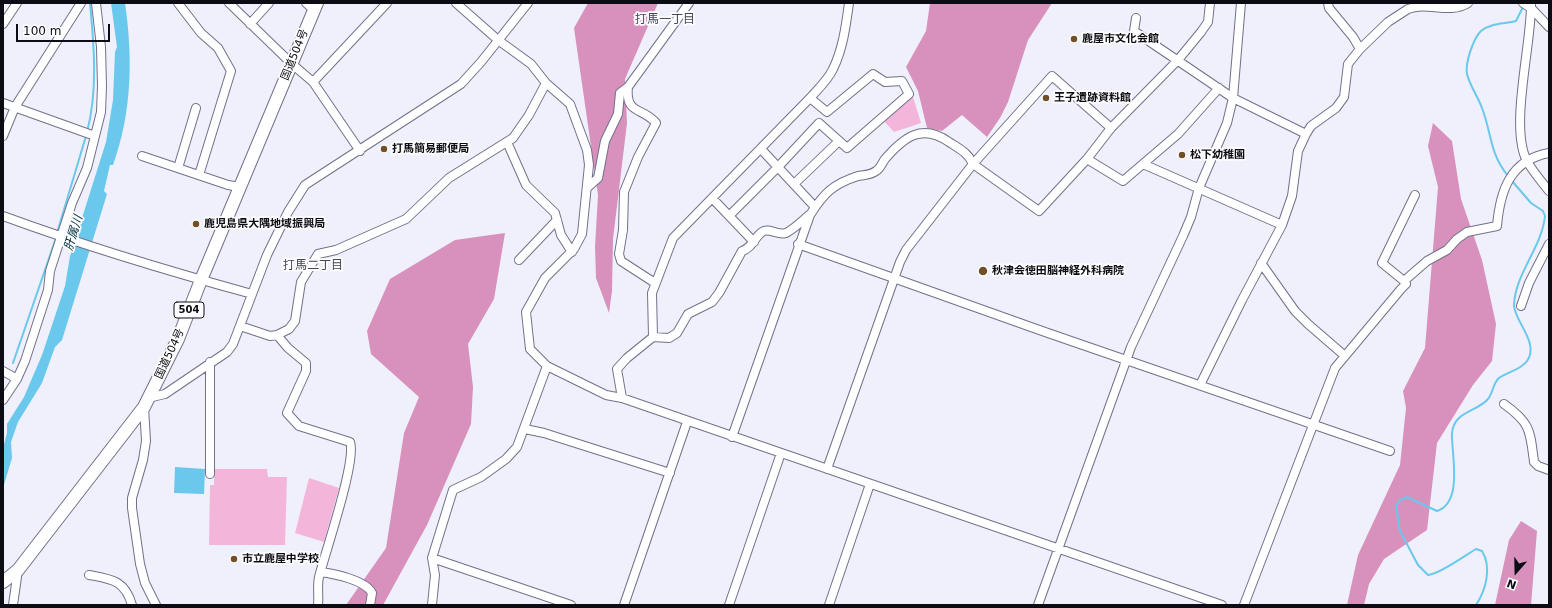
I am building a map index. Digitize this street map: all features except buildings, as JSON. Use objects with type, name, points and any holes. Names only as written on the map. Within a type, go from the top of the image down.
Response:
[{"type":"highway","name":"国道504号","points":[[3,582],[18,570],[146,402],[178,338],[292,64],[312,5]]},
{"type":"street","points":[[4,19],[17,3]]},
{"type":"street","points":[[3,136],[15,107],[81,3]]},
{"type":"street","points":[[3,400],[17,379],[25,361],[48,290],[50,271],[64,238],[72,204],[86,168],[101,112],[101,47],[96,3]]},
{"type":"street","points":[[178,3],[201,33],[218,48],[231,71],[199,175]]},
{"type":"street","points":[[228,3],[313,82],[360,151]]},
{"type":"street","points":[[250,24],[270,3]]},
{"type":"street","points":[[313,82],[387,3]]},
{"type":"street","points":[[456,3],[498,40],[531,64],[546,83],[570,104],[587,150],[589,165],[588,187],[582,234],[572,252],[545,278],[526,312],[530,349],[547,366],[606,395],[622,398],[687,422],[1222,605]]},
{"type":"street","points":[[156,605],[145,583],[140,564],[132,508],[132,498],[143,460],[146,441],[146,402],[165,394],[210,362],[227,352],[233,344],[279,229],[305,186],[461,84],[528,3]]},
{"type":"street","points":[[588,187],[598,178],[605,141],[618,114],[620,93],[628,87],[689,3]]},
{"type":"street","points":[[653,337],[652,293],[673,238],[810,98],[833,69],[842,43],[849,3]]},
{"type":"street","points":[[732,437],[798,244],[810,215],[822,196],[837,184],[876,171],[885,159],[904,141],[917,134],[926,132],[947,140],[969,156],[973,164],[1039,211],[1087,159],[1111,128],[1178,60],[1208,22],[1210,3]]},
{"type":"street","points":[[1038,605],[1126,360],[1191,217],[1199,188],[1227,123],[1233,98],[1241,3]]},
{"type":"street","points":[[1328,3],[1329,8],[1353,37],[1360,49]]},
{"type":"street","points":[[1200,385],[1261,263],[1282,225],[1292,196],[1298,151],[1306,134],[1312,126],[1336,108],[1344,97],[1348,64],[1360,49],[1388,22],[1408,8],[1414,6],[1448,9],[1460,8],[1468,3]]},
{"type":"street","points":[[1523,3],[1531,6],[1549,27]]},
{"type":"street","points":[[1531,6],[1523,80],[1521,130],[1527,161],[1549,191]]},
{"type":"street","points":[[1136,18],[1134,31],[1233,98],[1306,134]]},
{"type":"street","points":[[729,216],[819,123],[846,148],[909,94],[902,81],[885,82],[872,74],[827,112],[810,98]]},
{"type":"street","points":[[827,469],[894,279],[906,250],[973,164],[1052,76],[1111,128]]},
{"type":"street","points":[[240,326],[261,334],[277,336],[288,329],[295,321],[301,282],[318,254],[336,250],[406,219],[449,178],[513,138],[529,115],[546,83]]},
{"type":"street","points":[[628,87],[628,100],[633,109],[652,118],[656,123],[638,157],[624,192],[619,254],[621,261],[655,283]]},
{"type":"street","points":[[1087,159],[1123,181],[1178,134],[1219,88]]},
{"type":"street","points":[[3,103],[95,136]]},
{"type":"street","points":[[178,168],[196,108]]},
{"type":"street","points":[[794,184],[839,141]]},
{"type":"street","points":[[507,142],[526,185],[555,213],[561,234],[572,252]]},
{"type":"street","points":[[761,149],[815,207]]},
{"type":"street","points":[[1404,281],[1427,262],[1447,250],[1457,239],[1467,232],[1497,226],[1505,184],[1510,177],[1527,161],[1539,155],[1549,153]]},
{"type":"street","points":[[142,156],[240,187]]},
{"type":"street","points":[[1143,164],[1282,225]]},
{"type":"street","points":[[1244,605],[1335,368],[1406,284],[1382,263],[1415,195]]},
{"type":"street","points":[[712,198],[754,242]]},
{"type":"street","points":[[622,398],[617,369],[626,358],[653,337],[669,338],[677,333],[688,314],[712,302],[719,293],[742,252],[748,249],[763,231],[769,230],[776,234],[785,233],[810,215]]},
{"type":"street","points":[[3,216],[132,261],[252,294]]},
{"type":"street","points":[[520,260],[557,220]]},
{"type":"street","points":[[798,244],[1126,360],[1390,450]]},
{"type":"street","points":[[1521,306],[1529,283],[1549,244]]},
{"type":"street","points":[[1261,263],[1295,311],[1345,356]]},
{"type":"street","points":[[277,336],[288,348],[306,363],[306,370],[287,414],[299,426],[350,442],[352,447],[348,472],[319,578],[318,605]]},
{"type":"street","points":[[210,362],[210,474]]},
{"type":"street","points":[[432,605],[435,575],[432,558],[453,490],[481,477],[506,458],[517,447],[525,429],[547,366]]},
{"type":"street","points":[[3,371],[17,379]]},
{"type":"street","points":[[1504,404],[1524,421],[1529,430],[1534,462],[1538,466],[1549,470]]},
{"type":"street","points":[[624,605],[687,422]]},
{"type":"street","points":[[525,429],[544,433],[670,473]]},
{"type":"street","points":[[729,605],[780,453]]},
{"type":"street","points":[[828,605],[870,484]]},
{"type":"street","points":[[432,558],[571,605]]},
{"type":"street","points":[[13,605],[18,570]]},
{"type":"street","points":[[321,572],[338,575],[366,587],[372,593],[370,605]]},
{"type":"street","points":[[89,575],[116,580],[132,605]]},
{"type":"shaded area","points":[[588,3],[658,3],[625,79],[627,123],[613,239],[612,291],[609,313],[596,278],[595,247],[598,195],[574,28]]},
{"type":"shaded area","points":[[930,3],[1052,3],[1028,40],[1008,102],[1000,118],[987,137],[962,115],[942,131],[927,128],[918,91],[906,67],[926,31]]},
{"type":"shaded area","points":[[910,87],[921,123],[894,132],[880,117]]},
{"type":"shaded area","points":[[1433,123],[1452,141],[1461,199],[1482,260],[1496,324],[1492,361],[1473,385],[1437,443],[1427,530],[1384,559],[1369,584],[1364,605],[1347,605],[1358,555],[1400,465],[1406,408],[1403,391],[1425,348],[1438,187],[1428,146]]},
{"type":"shaded area","points":[[505,233],[494,299],[468,344],[473,387],[471,424],[427,525],[383,605],[346,605],[386,548],[404,433],[419,397],[371,354],[367,331],[390,279],[455,240]]},
{"type":"shaded area","points":[[214,469],[267,469],[268,477],[287,477],[285,545],[209,545],[210,485],[214,485]]},
{"type":"shaded area","points":[[309,478],[339,488],[324,542],[295,533]]},
{"type":"shaded area","points":[[1521,521],[1537,531],[1531,605],[1495,605],[1509,540]]},
{"type":"water","points":[[111,3],[125,3],[128,24],[130,65],[124,125],[113,165],[110,165],[104,191],[107,194],[62,340],[55,347],[42,383],[18,422],[11,442],[12,458],[3,488],[3,448],[7,433],[7,424],[24,397],[42,355],[65,286],[70,256],[106,142],[113,100],[115,52],[117,47]]},
{"type":"water","points":[[175,467],[205,469],[204,494],[174,493]]},
{"type":"waterway","points":[[87,132],[93,100],[94,84],[94,51],[90,3]]},
{"type":"waterway","points":[[1508,176],[1497,159],[1494,151],[1482,108],[1468,78],[1467,64],[1473,45],[1481,31],[1489,26],[1516,21],[1524,5]]},
{"type":"waterway","points":[[57,233],[86,136]]},
{"type":"waterway","points":[[1476,605],[1485,586],[1487,571],[1487,564],[1482,551],[1476,549],[1439,572],[1428,575],[1418,565],[1400,531],[1396,506],[1400,500],[1407,497],[1437,511],[1445,506],[1451,498],[1453,487],[1454,464],[1452,433],[1457,420],[1488,399],[1497,380],[1521,367],[1527,361],[1530,354],[1529,340],[1515,311],[1515,294],[1523,271],[1539,239],[1545,216],[1543,211],[1531,203],[1512,181]]},
{"type":"waterway","points":[[13,363],[56,238]]},
{"type":"place","name":"鹿屋市文化会館","points":[[1074,39]]},
{"type":"place","name":"王子遺跡資料館","points":[[1046,98]]},
{"type":"place","name":"打馬簡易郵便局","points":[[384,149]]},
{"type":"place","name":"松下幼稚園","points":[[1182,155]]},
{"type":"place","name":"鹿児島県大隅地域振興局","points":[[196,224]]},
{"type":"place","name":"秋津会徳田脳神経外科病院","points":[[983,271]]},
{"type":"place","name":"市立鹿屋中学校","points":[[234,559]]},
{"type":"district","name":"打馬一丁目","points":[[665,20]]},
{"type":"district","name":"打馬二丁目","points":[[313,266]]},
{"type":"water label","name":"肝属川","points":[[74,233]]}]
